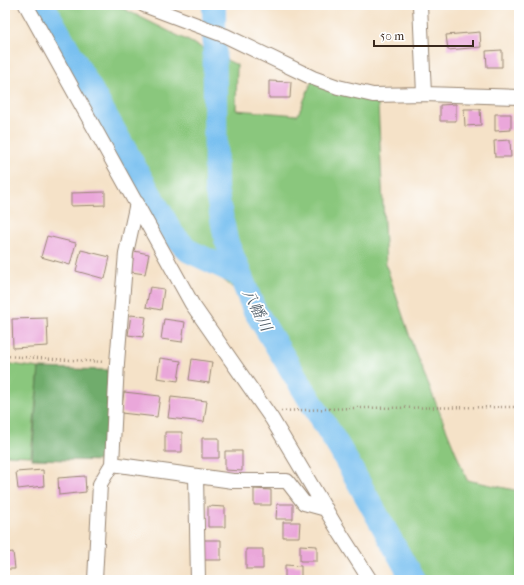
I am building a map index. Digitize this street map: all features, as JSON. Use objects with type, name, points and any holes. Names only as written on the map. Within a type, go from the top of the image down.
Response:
[{"type":"street","points":[[26,5],[192,304],[272,419],[370,580]]},
{"type":"street","points":[[144,5],[226,36],[313,78],[338,87],[373,95],[424,94],[519,97]]},
{"type":"street","points":[[420,5],[424,94]]},
{"type":"street","points":[[95,580],[100,484],[112,464],[117,363],[126,253],[137,203]]},
{"type":"street","points":[[112,464],[233,481],[287,481],[304,502],[326,510]]},
{"type":"street","points":[[196,476],[198,580]]},
{"type":"path","points":[[5,356],[117,363]]},
{"type":"path","points":[[302,410],[519,407]]},
{"type":"green space","points":[[50,5],[116,5],[237,65],[236,110],[298,115],[313,78],[378,104],[386,265],[414,349],[467,480],[519,491],[519,573],[517,580],[426,580],[276,324],[214,272],[181,238]]},
{"type":"green space","points":[[5,363],[39,368],[31,456],[5,455]]},
{"type":"green space","points":[[39,368],[108,370],[107,461],[32,459]]},
{"type":"building","points":[[480,32],[481,47],[448,50],[446,35]]},
{"type":"building","points":[[502,50],[502,67],[487,67],[486,51]]},
{"type":"building","points":[[269,81],[291,82],[290,98],[269,98]]},
{"type":"building","points":[[456,104],[456,121],[440,121],[440,105]]},
{"type":"building","points":[[464,109],[480,109],[481,125],[465,126]]},
{"type":"building","points":[[495,114],[511,114],[511,130],[495,131]]},
{"type":"building","points":[[510,140],[511,157],[495,157],[494,141]]},
{"type":"building","points":[[105,192],[105,205],[71,206],[71,193]]},
{"type":"building","points":[[47,236],[76,243],[70,265],[41,257]]},
{"type":"building","points":[[81,250],[110,257],[105,279],[76,271]]},
{"type":"building","points":[[134,251],[149,254],[145,274],[131,272]]},
{"type":"building","points":[[150,287],[164,289],[161,310],[146,307]]},
{"type":"building","points":[[131,315],[146,317],[143,337],[128,335]]},
{"type":"building","points":[[47,318],[48,346],[13,348],[12,319]]},
{"type":"building","points":[[164,319],[185,322],[182,342],[161,339]]},
{"type":"building","points":[[160,358],[181,361],[178,381],[157,378]]},
{"type":"building","points":[[192,359],[212,362],[209,383],[189,380]]},
{"type":"building","points":[[124,392],[160,396],[157,417],[121,413]]},
{"type":"building","points":[[171,397],[207,401],[204,422],[168,418]]},
{"type":"building","points":[[165,432],[182,432],[182,452],[165,452]]},
{"type":"building","points":[[202,438],[219,438],[219,458],[202,458]]},
{"type":"building","points":[[225,451],[242,451],[242,471],[225,470]]},
{"type":"building","points":[[43,470],[44,486],[18,489],[16,472]]},
{"type":"building","points":[[85,476],[86,492],[59,495],[58,478]]},
{"type":"building","points":[[254,489],[271,490],[271,505],[254,505]]},
{"type":"building","points":[[277,504],[293,504],[293,519],[276,519]]},
{"type":"building","points":[[208,506],[225,507],[225,527],[208,527]]},
{"type":"building","points":[[283,522],[300,522],[299,537],[283,537]]},
{"type":"building","points":[[204,540],[221,540],[221,560],[203,560]]},
{"type":"building","points":[[300,545],[317,546],[317,561],[300,561]]},
{"type":"building","points":[[246,549],[263,549],[263,569],[246,569]]},
{"type":"building","points":[[13,552],[15,569],[5,569],[5,553]]},
{"type":"building","points":[[285,565],[301,566],[301,580],[285,580]]},
{"type":"waterway","points":[[43,5],[173,235],[189,251],[240,275]]},
{"type":"waterway","name":"八幡川","points":[[214,5],[216,189],[226,240],[254,309],[340,449],[413,580]]}]
